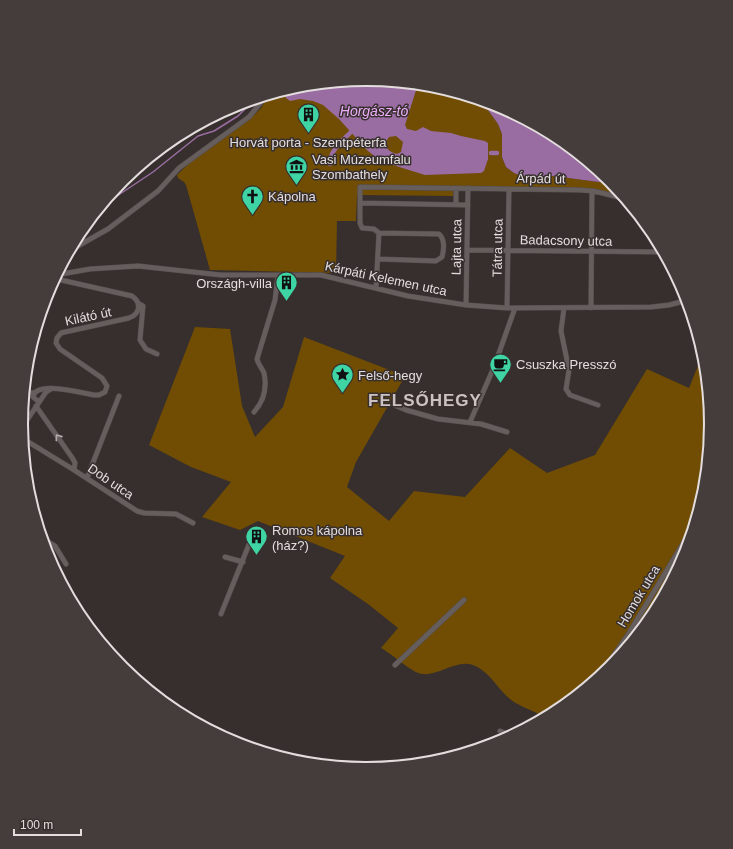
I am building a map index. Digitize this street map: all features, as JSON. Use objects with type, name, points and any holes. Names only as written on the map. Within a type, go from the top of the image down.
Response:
[{"type":"street","points":[[79,245],[108,229],[158,191],[180,168],[249,117],[260,103]]},
{"type":"street","name":"Árpád út","points":[[378,259],[436,261],[442,257],[443,239],[439,234],[379,233],[374,229],[362,228],[360,224],[360,187],[592,191],[617,197]]},
{"type":"street","points":[[456,188],[456,205]]},
{"type":"street","name":"Lajta utca","points":[[466,305],[468,188]]},
{"type":"street","name":"Tátra utca","points":[[507,308],[509,189]]},
{"type":"street","points":[[591,308],[592,191]]},
{"type":"street","points":[[361,203],[468,205]]},
{"type":"street","points":[[376,288],[379,233]]},
{"type":"street","name":"Badacsony utca","points":[[467,250],[658,252]]},
{"type":"street","name":"Kárpáti Kelemen utca","points":[[64,274],[90,269],[138,266],[221,275],[321,275],[416,298],[466,305],[507,308],[659,306],[681,301]]},
{"type":"street","points":[[254,412],[261,402],[264,389],[264,372],[257,359],[274,300],[278,275]]},
{"type":"street","name":"Kilátó út","points":[[52,388],[94,395],[99,395],[105,392],[107,386],[102,378],[60,349],[56,343],[57,338],[61,333],[129,318],[134,316],[139,308],[138,303],[132,296],[61,280]]},
{"type":"street","points":[[138,303],[143,306],[140,340],[146,350],[157,354]]},
{"type":"street","points":[[470,422],[494,367],[515,308]]},
{"type":"street","points":[[564,308],[561,331],[569,370],[566,389],[570,395],[598,405]]},
{"type":"street","points":[[30,393],[34,393],[36,391],[52,388]]},
{"type":"street","points":[[28,418],[46,392],[52,388]]},
{"type":"street","points":[[34,393],[33,397],[73,458],[75,463],[74,470]]},
{"type":"street","points":[[87,478],[119,396]]},
{"type":"street","points":[[394,405],[438,419],[470,422],[507,432]]},
{"type":"street","name":"Dob utca","points":[[29,442],[137,511],[144,514],[176,514],[193,524]]},
{"type":"street","points":[[222,614],[254,532]]},
{"type":"street","points":[[50,543],[55,546],[66,564]]},
{"type":"street","name":"Homok utca","points":[[613,657],[629,633],[683,544]]},
{"type":"street","points":[[226,557],[242,562]]},
{"type":"street","points":[[395,665],[464,600]]},
{"type":"street","points":[[500,732],[504,733]]},
{"type":"shaded area","points":[[366,86],[411,89],[454,98],[475,104],[488,110],[498,124],[502,134],[502,157],[506,167],[514,173],[522,176],[553,176],[603,183],[614,194],[596,190],[453,187],[453,196],[357,195],[356,221],[337,221],[336,273],[210,270],[186,185],[178,178],[177,175],[189,163],[250,119],[265,102],[279,98],[322,89],[344,87]]},
{"type":"shaded area","points":[[195,327],[230,329],[242,406],[255,437],[283,407],[304,337],[405,376],[356,462],[347,487],[389,521],[414,491],[465,497],[510,448],[547,473],[595,455],[647,369],[689,388],[699,363],[702,380],[705,424],[702,469],[687,533],[670,574],[648,613],[621,648],[590,679],[573,693],[541,715],[508,698],[485,672],[473,665],[460,664],[428,674],[418,673],[407,667],[381,648],[398,628],[368,604],[330,578],[345,556],[258,521],[240,530],[202,517],[231,482],[191,467],[149,445]]},
{"type":"water","name":"Horgász-tó","points":[[366,86],[416,90],[405,125],[407,129],[416,131],[423,127],[431,131],[451,133],[485,141],[488,143],[488,159],[484,171],[481,173],[425,175],[380,161],[367,150],[339,119],[323,105],[313,101],[300,99],[290,101],[285,96],[300,93],[344,87]],"holes":[[[396,136],[403,142],[401,152],[397,154],[391,152],[387,148],[386,143],[389,137]]]},
{"type":"water","points":[[486,108],[536,131],[573,156],[603,183],[553,176],[522,176],[514,173],[506,167],[502,157],[502,134],[498,124]]},
{"type":"waterway","points":[[116,197],[153,172],[198,136],[214,131],[238,116],[245,109]]},
{"type":"waterway","points":[[330,164],[330,159],[334,150],[351,132]]},
{"type":"waterway","points":[[491,153],[497,153]]},
{"type":"place","name":"Horvát porta - Szentpéterfa","points":[[308,134]]},
{"type":"place","name":"Vasi Múzeumfalu Szombathely","points":[[296,186]]},
{"type":"place","name":"Kápolna","points":[[252,216]]},
{"type":"place","name":"Országh-villa","points":[[287,302]]},
{"type":"place","name":"Csuszka Presszó","points":[[500,384]]},
{"type":"place","name":"Felső-hegy","points":[[342,394]]},
{"type":"place","name":"Romos kápolna (ház?)","points":[[256,556]]},
{"type":"district","name":"FELSŐHEGY","points":[[425,400]]}]
